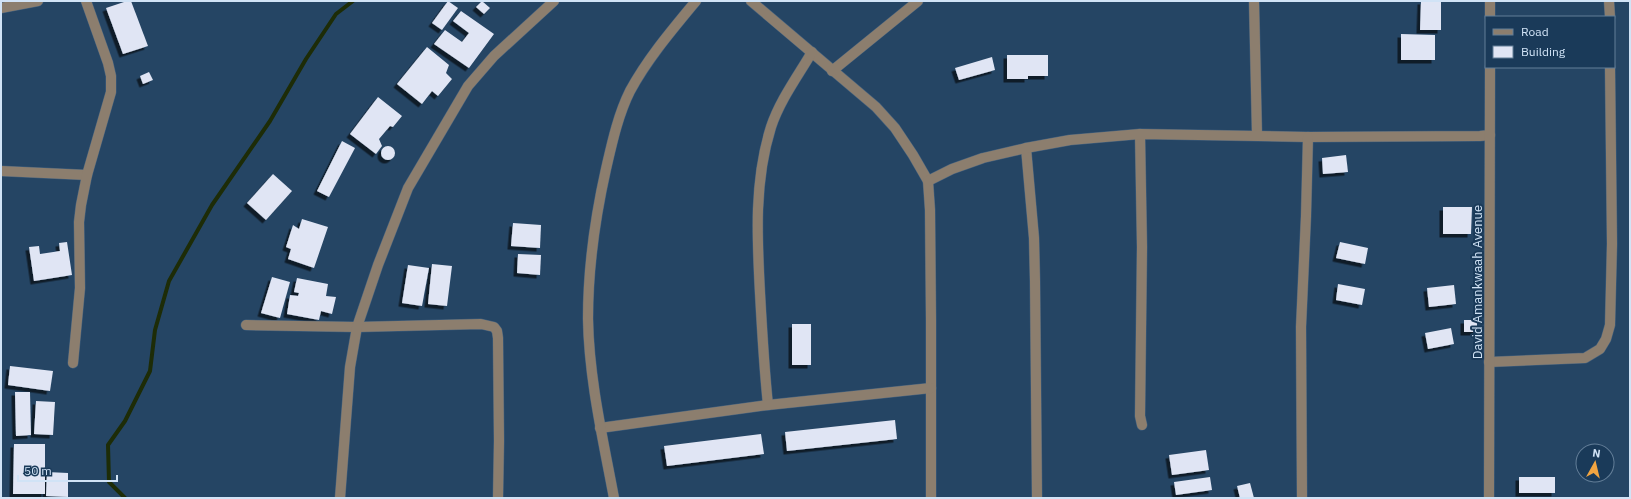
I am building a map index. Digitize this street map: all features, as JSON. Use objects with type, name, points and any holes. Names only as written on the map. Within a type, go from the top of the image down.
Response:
[{"type":"street","points":[[1,8],[38,1]]},
{"type":"street","points":[[73,363],[80,288],[79,222],[81,205],[87,175],[110,92],[111,76],[108,63],[86,1]]},
{"type":"street","points":[[340,498],[350,367],[357,327],[380,258],[408,188],[468,86],[494,56],[554,1]]},
{"type":"street","points":[[614,498],[600,428],[592,367],[588,319],[590,272],[600,197],[614,135],[629,93],[646,64],[696,1]]},
{"type":"street","points":[[751,1],[876,107],[895,128],[928,181],[930,210],[931,498]]},
{"type":"street","points":[[832,71],[918,1]]},
{"type":"street","points":[[1254,1],[1257,135]]},
{"type":"street","points":[[1490,1],[1490,16]]},
{"type":"street","points":[[1610,1],[1610,16]]},
{"type":"street","points":[[768,405],[758,263],[757,224],[759,185],[764,153],[772,126],[786,94],[812,52]]},
{"type":"street","name":"David Amankwaah Avenue","points":[[1489,498],[1490,68]]},
{"type":"street","points":[[1490,362],[1585,358],[1600,349],[1606,339],[1610,325],[1612,244],[1610,68]]},
{"type":"street","points":[[928,181],[952,169],[983,158],[1026,148],[1070,140],[1140,134],[1308,137],[1490,135]]},
{"type":"street","points":[[1140,134],[1142,247],[1140,416],[1142,425]]},
{"type":"street","points":[[1302,498],[1301,327],[1308,137]]},
{"type":"street","points":[[1026,148],[1035,274],[1037,498]]},
{"type":"street","points":[[1,171],[87,175]]},
{"type":"street","points":[[246,325],[357,327],[480,324],[494,327],[497,331],[498,338],[498,498]]},
{"type":"street","points":[[600,428],[768,405],[931,388]]},
{"type":"building","points":[[131,1],[148,46],[123,54],[106,8]]},
{"type":"building","points":[[448,1],[458,8],[442,30],[432,23]]},
{"type":"building","points":[[482,1],[490,8],[484,14],[476,7]]},
{"type":"building","points":[[1421,1],[1441,1],[1441,30],[1420,30]]},
{"type":"building","points":[[461,11],[494,34],[469,68],[434,44],[445,30],[462,42],[469,33],[453,21]]},
{"type":"building","points":[[1401,34],[1435,35],[1435,60],[1401,60]]},
{"type":"building","points":[[427,47],[449,65],[446,73],[452,79],[438,96],[432,91],[422,104],[397,84]]},
{"type":"building","points":[[1007,55],[1048,55],[1048,76],[1028,76],[1028,79],[1007,79]]},
{"type":"building","points":[[992,57],[995,70],[959,80],[955,68]]},
{"type":"building","points":[[149,72],[153,80],[143,84],[140,76]]},
{"type":"building","points":[[378,97],[402,116],[393,127],[390,126],[379,139],[382,146],[376,154],[350,134]]},
{"type":"building","points":[[342,141],[355,148],[329,197],[317,191]]},
{"type":"building","points":[[388,146],[393,148],[395,153],[393,158],[388,160],[383,158],[381,153],[383,148]]},
{"type":"building","points":[[1346,155],[1348,172],[1323,174],[1322,158]]},
{"type":"building","points":[[273,174],[292,191],[266,220],[247,203]]},
{"type":"building","points":[[1443,207],[1472,207],[1471,234],[1443,234]]},
{"type":"building","points":[[302,219],[328,227],[314,268],[288,259],[291,249],[286,247],[293,225],[299,229]]},
{"type":"building","points":[[513,223],[541,225],[540,248],[511,246]]},
{"type":"building","points":[[67,242],[72,275],[34,281],[29,247],[39,246],[40,254],[60,251],[59,243]]},
{"type":"building","points":[[1340,242],[1368,248],[1365,264],[1336,258]]},
{"type":"building","points":[[518,254],[541,255],[540,275],[517,273]]},
{"type":"building","points":[[432,264],[452,266],[447,306],[428,304]]},
{"type":"building","points":[[408,265],[429,268],[422,306],[402,303]]},
{"type":"building","points":[[272,277],[290,282],[280,318],[261,313]]},
{"type":"building","points":[[297,278],[328,284],[326,296],[336,297],[332,314],[321,311],[319,320],[287,314],[290,295],[298,296],[299,293],[294,292]]},
{"type":"building","points":[[1338,284],[1365,289],[1362,305],[1336,300]]},
{"type":"building","points":[[1454,285],[1456,304],[1429,307],[1427,288]]},
{"type":"building","points":[[1464,320],[1477,320],[1477,332],[1464,332]]},
{"type":"building","points":[[792,324],[811,324],[811,365],[792,365]]},
{"type":"building","points":[[1451,328],[1454,344],[1428,349],[1425,333]]},
{"type":"building","points":[[10,366],[53,371],[50,391],[8,385]]},
{"type":"building","points":[[15,392],[30,392],[31,435],[16,436]]},
{"type":"building","points":[[36,401],[55,402],[53,435],[34,434]]},
{"type":"building","points":[[895,420],[897,439],[787,451],[785,432]]},
{"type":"building","points":[[761,434],[764,454],[667,466],[664,446]]},
{"type":"building","points":[[14,444],[45,444],[45,494],[13,494]]},
{"type":"building","points":[[1206,450],[1209,470],[1172,475],[1169,455]]},
{"type":"building","points":[[47,472],[68,473],[68,497],[46,496]]},
{"type":"building","points":[[1210,477],[1212,490],[1176,495],[1174,482]]},
{"type":"building","points":[[1519,477],[1555,477],[1555,493],[1519,493]]},
{"type":"building","points":[[1250,483],[1254,498],[1240,498],[1237,486]]},
{"type":"waterway","points":[[125,498],[109,482],[108,445],[125,421],[150,371],[155,330],[169,281],[212,205],[270,121],[306,59],[336,14],[353,1]]}]
